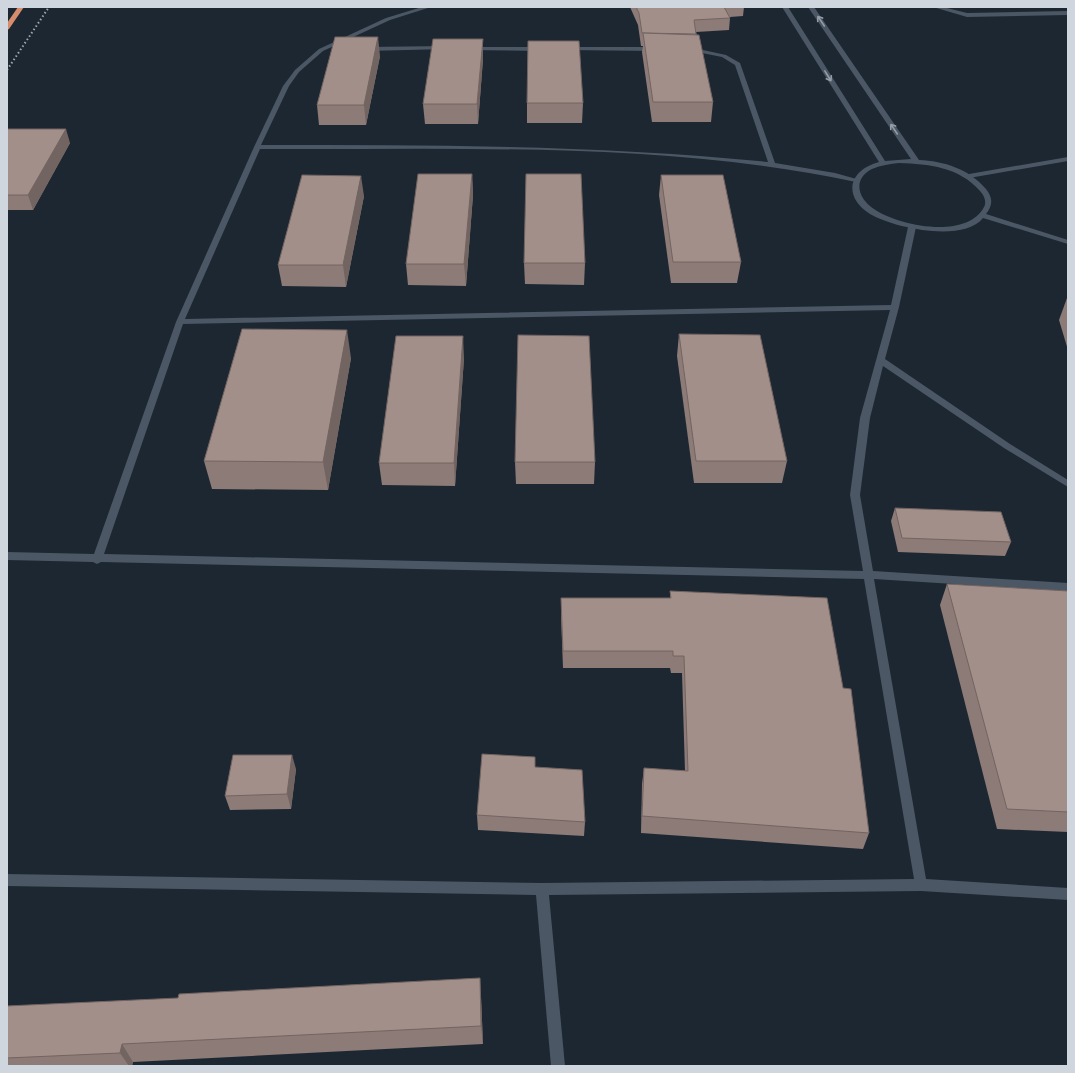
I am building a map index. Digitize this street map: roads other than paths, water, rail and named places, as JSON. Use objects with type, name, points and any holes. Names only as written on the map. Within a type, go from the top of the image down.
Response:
[{"type":"highway","points":[[7,28],[21,7]]},
{"type":"street","points":[[97,560],[180,322],[257,147],[286,86],[297,72],[321,50],[388,19],[428,7]]},
{"type":"street","points":[[785,7],[883,163]]},
{"type":"street","points":[[811,7],[916,161]]},
{"type":"street","points":[[936,7],[967,15],[1068,13]]},
{"type":"street","points":[[357,49],[451,48]]},
{"type":"street","points":[[459,48],[547,48]]},
{"type":"street","points":[[562,48],[666,48]]},
{"type":"street","points":[[682,48],[724,56],[738,64],[772,164]]},
{"type":"street","points":[[321,50],[343,49]]},
{"type":"street","points":[[257,147],[561,149],[650,153],[772,164],[856,180]]},
{"type":"street","points":[[969,176],[1068,159]]},
{"type":"street","points":[[916,161],[935,164],[969,176],[981,186],[988,196],[988,206],[983,215],[972,223],[955,228],[934,229],[912,227],[890,221],[868,209],[860,202],[854,190],[856,180],[862,173],[883,163],[916,161]]},
{"type":"street","points":[[983,215],[1068,242]]},
{"type":"street","points":[[912,227],[895,307],[865,418],[855,495],[921,885]]},
{"type":"street","points":[[180,322],[895,307]]},
{"type":"street","points":[[881,360],[1007,446],[1068,484]]},
{"type":"street","points":[[7,556],[97,560],[868,575],[1068,587]]},
{"type":"street","points":[[7,880],[542,889],[921,885],[1068,894]]},
{"type":"street","points":[[542,889],[558,1066]]},
{"type":"railway","points":[[7,70],[49,7]]}]
